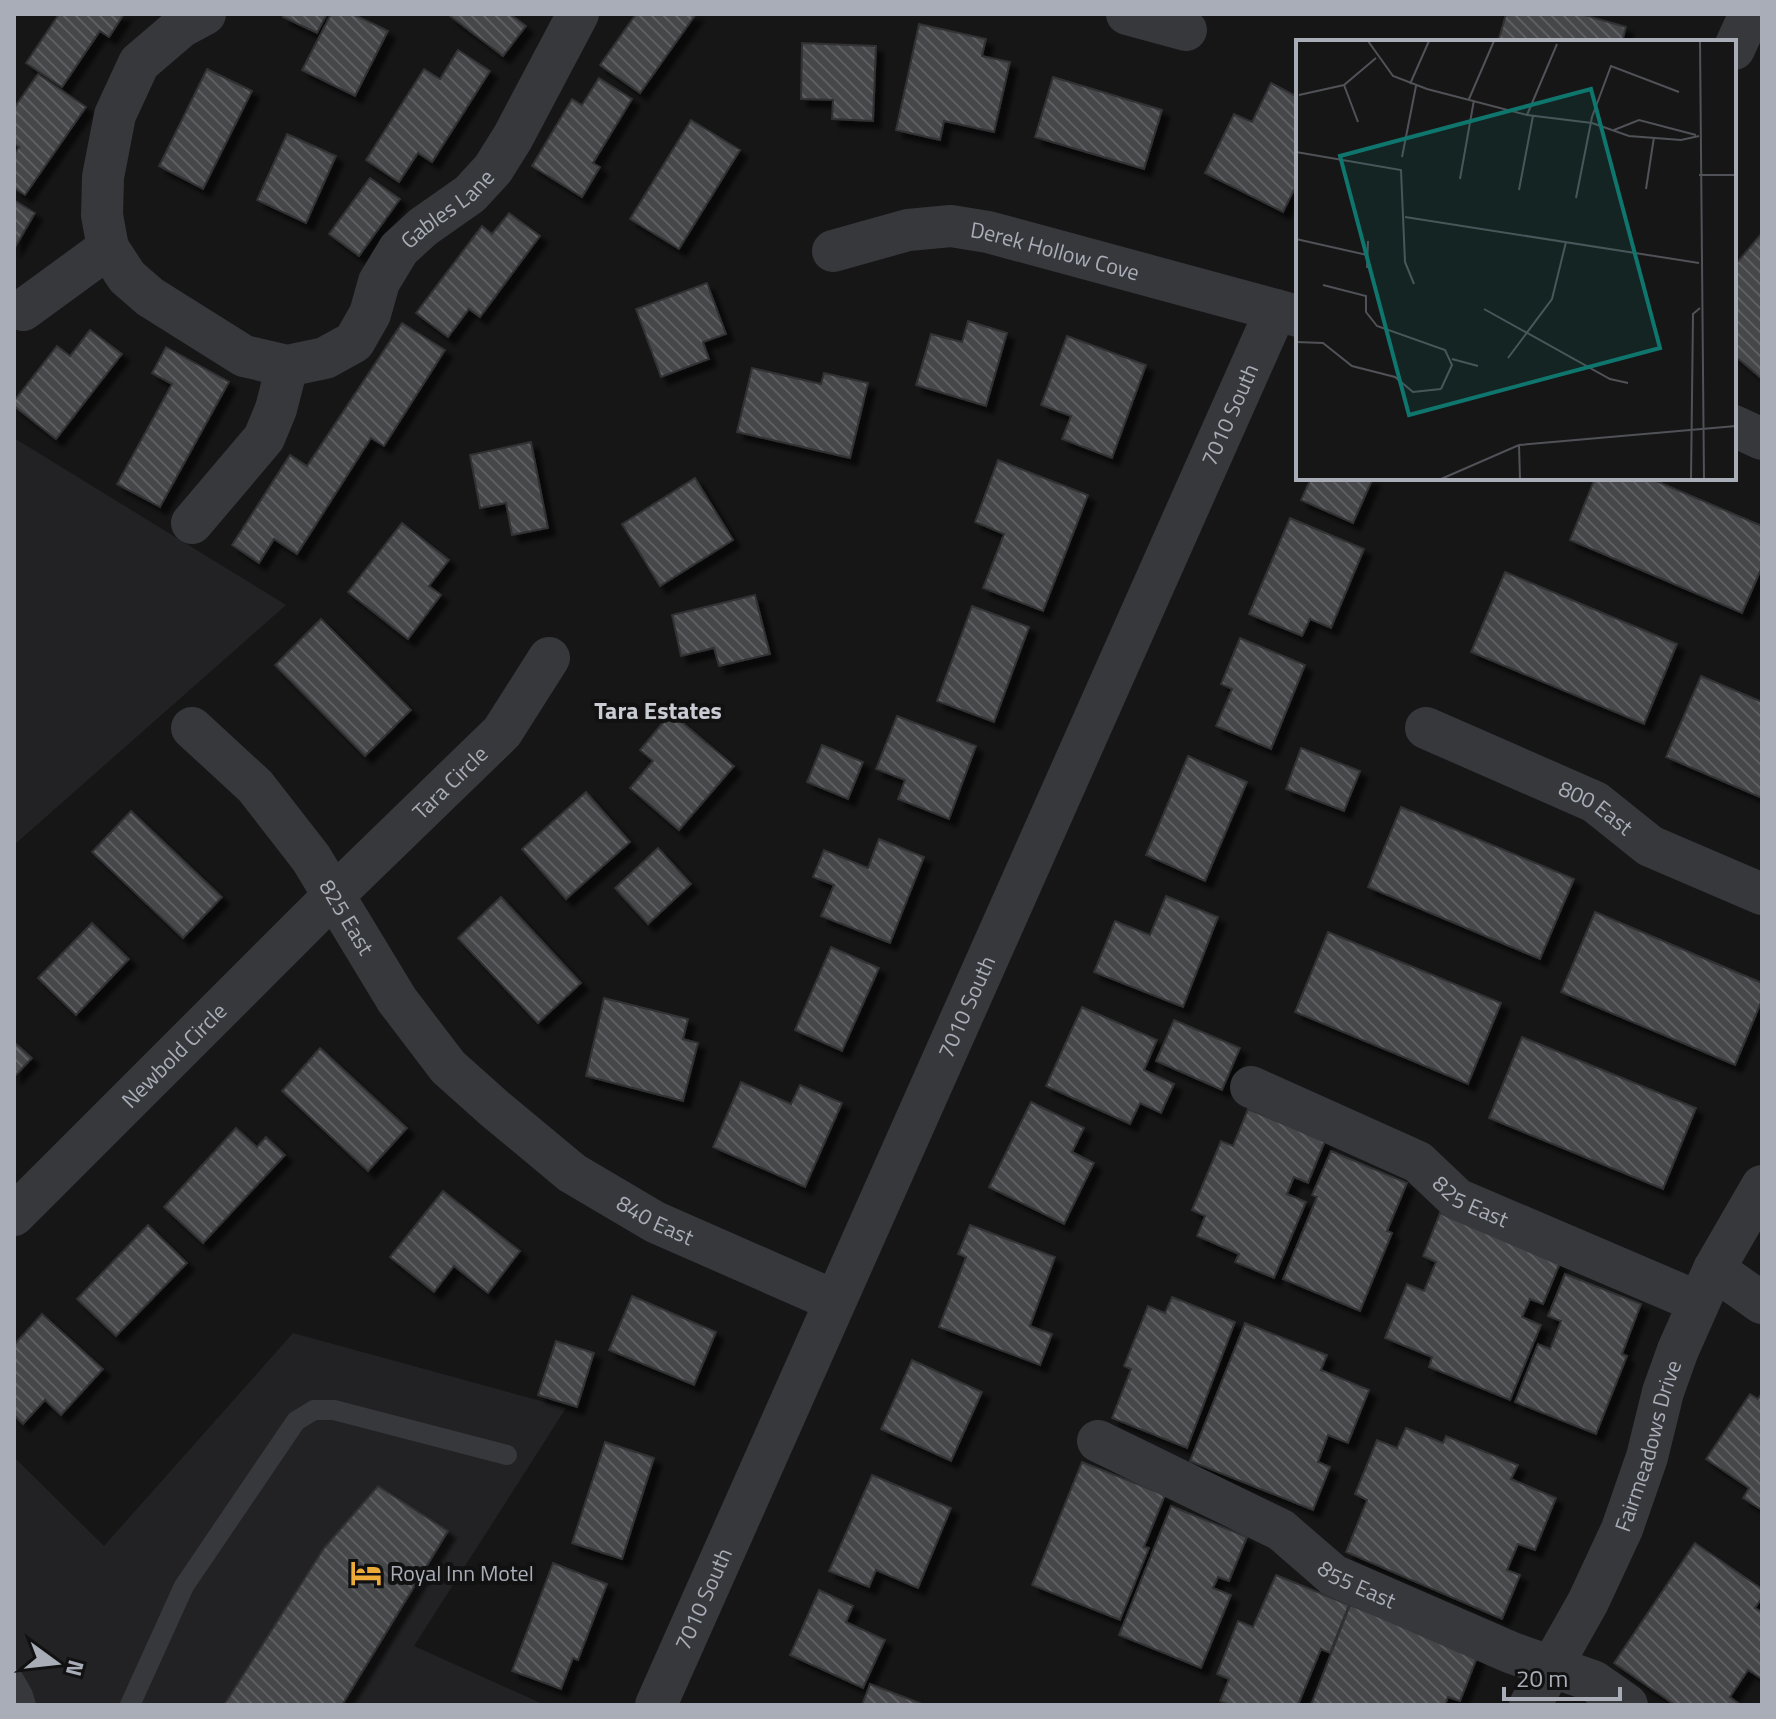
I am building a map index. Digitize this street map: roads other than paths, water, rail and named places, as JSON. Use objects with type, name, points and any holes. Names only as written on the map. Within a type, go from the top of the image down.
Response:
[{"type":"street","points":[[23,310],[108,248],[102,215],[103,177],[115,115],[139,63],[181,27],[205,14]]},
{"type":"street","name":"Gables Lane","points":[[108,248],[127,277],[150,297],[244,356],[287,366],[325,358],[354,342],[370,314],[379,282],[399,249],[423,227],[470,194],[493,169],[578,14]]},
{"type":"street","points":[[1127,14],[1186,30]]},
{"type":"street","points":[[1736,45],[1750,14]]},
{"type":"street","name":"Derek Hollow Cove","points":[[833,251],[908,230],[951,226],[988,232],[1287,313]]},
{"type":"street","name":"7010 South","points":[[656,1705],[835,1301],[1287,313]]},
{"type":"street","points":[[192,523],[264,438],[276,409],[287,366]]},
{"type":"street","points":[[1736,427],[1762,439]]},
{"type":"street","name":"Tara Circle","points":[[335,894],[502,732],[549,658]]},
{"type":"street","name":"825 East","points":[[192,728],[255,786],[335,894],[397,1000],[448,1067],[495,1109]]},
{"type":"street","name":"800 East","points":[[1426,728],[1595,802],[1650,846],[1762,894]]},
{"type":"street","name":"Newbold Circle","points":[[14,1215],[335,894]]},
{"type":"street","name":"825 East","points":[[1251,1087],[1418,1162],[1457,1199],[1762,1303]]},
{"type":"street","name":"840 East","points":[[495,1109],[572,1173],[655,1222],[835,1301]]},
{"type":"street","name":"Fairmeadows Drive","points":[[1530,1705],[1553,1667],[1622,1529],[1647,1457],[1663,1392],[1706,1286],[1762,1186]]},
{"type":"street","name":"855 East","points":[[1098,1441],[1281,1530],[1333,1575],[1512,1653],[1593,1681],[1627,1705]]},
{"type":"lane","points":[[130,1705],[184,1586],[296,1421],[314,1410],[334,1410],[507,1455]]},
{"type":"lane","points":[[14,1679],[26,1705]]},
{"type":"place","name":"Royal Inn Motel","points":[[366,1573]]},
{"type":"district","name":"Tara Estates","points":[[658,710]]}]
